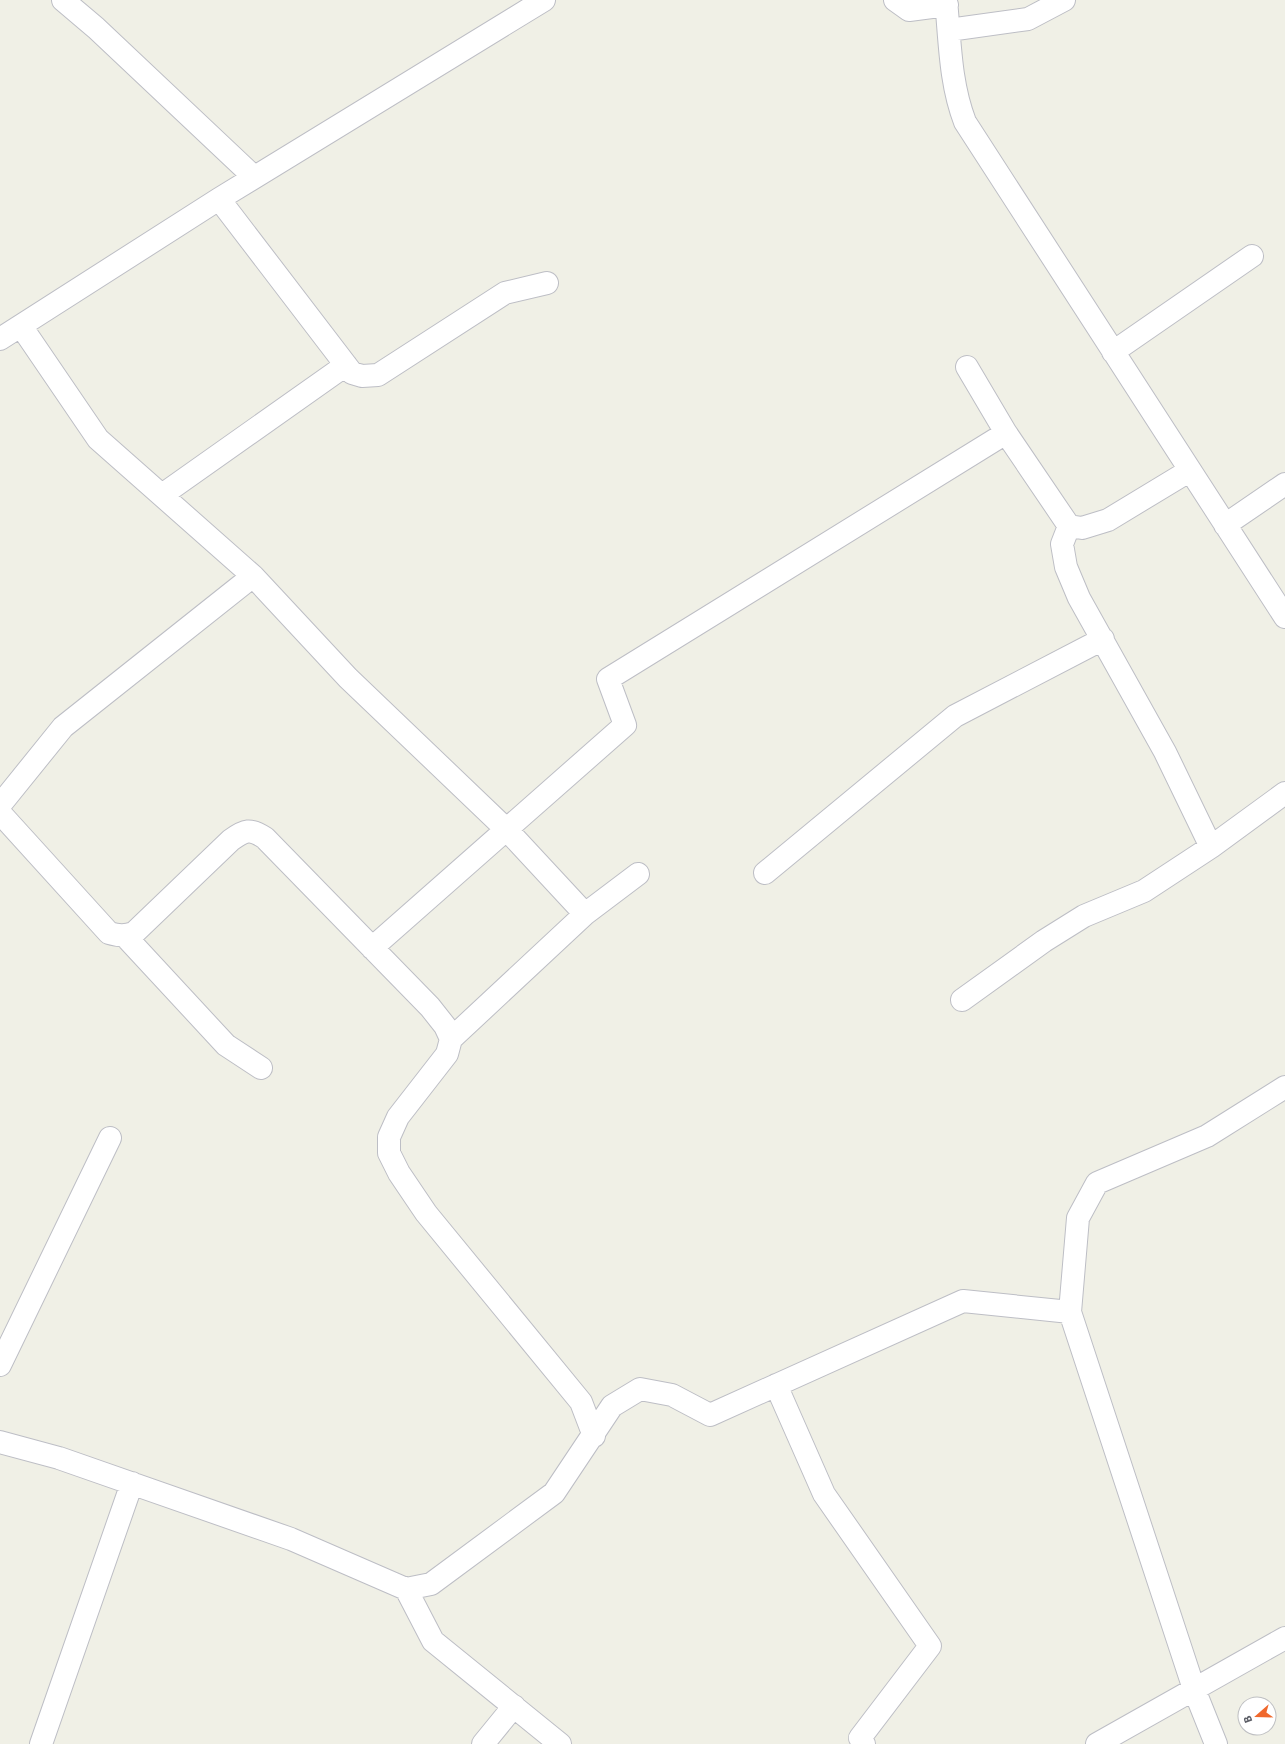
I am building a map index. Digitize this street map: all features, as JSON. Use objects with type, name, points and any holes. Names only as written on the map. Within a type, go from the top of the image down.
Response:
[{"type":"street","points":[[63,0],[96,28],[254,177]]},
{"type":"street","points":[[0,339],[254,177],[544,0]]},
{"type":"street","points":[[895,0],[909,10],[947,2],[951,60],[957,101],[965,122],[1112,352],[1285,617]]},
{"type":"street","points":[[949,30],[1028,19],[1064,0]]},
{"type":"street","points":[[219,199],[352,373],[362,376],[378,375],[505,293],[547,284]]},
{"type":"street","points":[[1112,352],[1252,256]]},
{"type":"street","points":[[21,326],[98,439],[253,576],[348,678],[507,830],[585,914]]},
{"type":"street","points":[[162,495],[346,365]]},
{"type":"street","points":[[967,367],[1006,433],[1069,526],[1082,528],[1108,520],[1189,471]]},
{"type":"street","points":[[372,948],[625,725],[608,680],[1006,433]]},
{"type":"street","points":[[1225,525],[1285,484]]},
{"type":"street","points":[[1069,526],[1062,544],[1066,567],[1079,598],[1165,752],[1211,847]]},
{"type":"street","points":[[0,805],[63,727],[253,576]]},
{"type":"street","points":[[765,873],[955,716],[1103,639]]},
{"type":"street","points":[[962,1000],[1044,941],[1084,916],[1144,891],[1211,847],[1285,793]]},
{"type":"street","points":[[0,813],[109,933],[125,936],[134,933],[231,840],[246,831],[256,832],[265,838],[430,1007],[445,1026],[451,1039]]},
{"type":"street","points":[[594,1436],[581,1402],[426,1213],[399,1174],[389,1153],[389,1137],[398,1117],[447,1054],[451,1039],[585,914],[638,874]]},
{"type":"street","points":[[125,936],[226,1045],[261,1068]]},
{"type":"street","points":[[1216,1744],[1194,1689],[1070,1312],[1078,1218],[1097,1183],[1207,1136],[1285,1087]]},
{"type":"street","points":[[0,1365],[110,1138]]},
{"type":"street","points":[[0,1442],[59,1458],[291,1539],[406,1589],[431,1584],[554,1493],[594,1436],[612,1406],[640,1389],[672,1395],[710,1415],[963,1301],[1070,1312]]},
{"type":"street","points":[[776,1385],[824,1494],[930,1646],[860,1738],[864,1744]]},
{"type":"street","points":[[41,1744],[132,1483]]},
{"type":"street","points":[[406,1589],[433,1640],[560,1744]]},
{"type":"street","points":[[1096,1744],[1285,1638]]},
{"type":"street","points":[[483,1744],[514,1706]]}]
